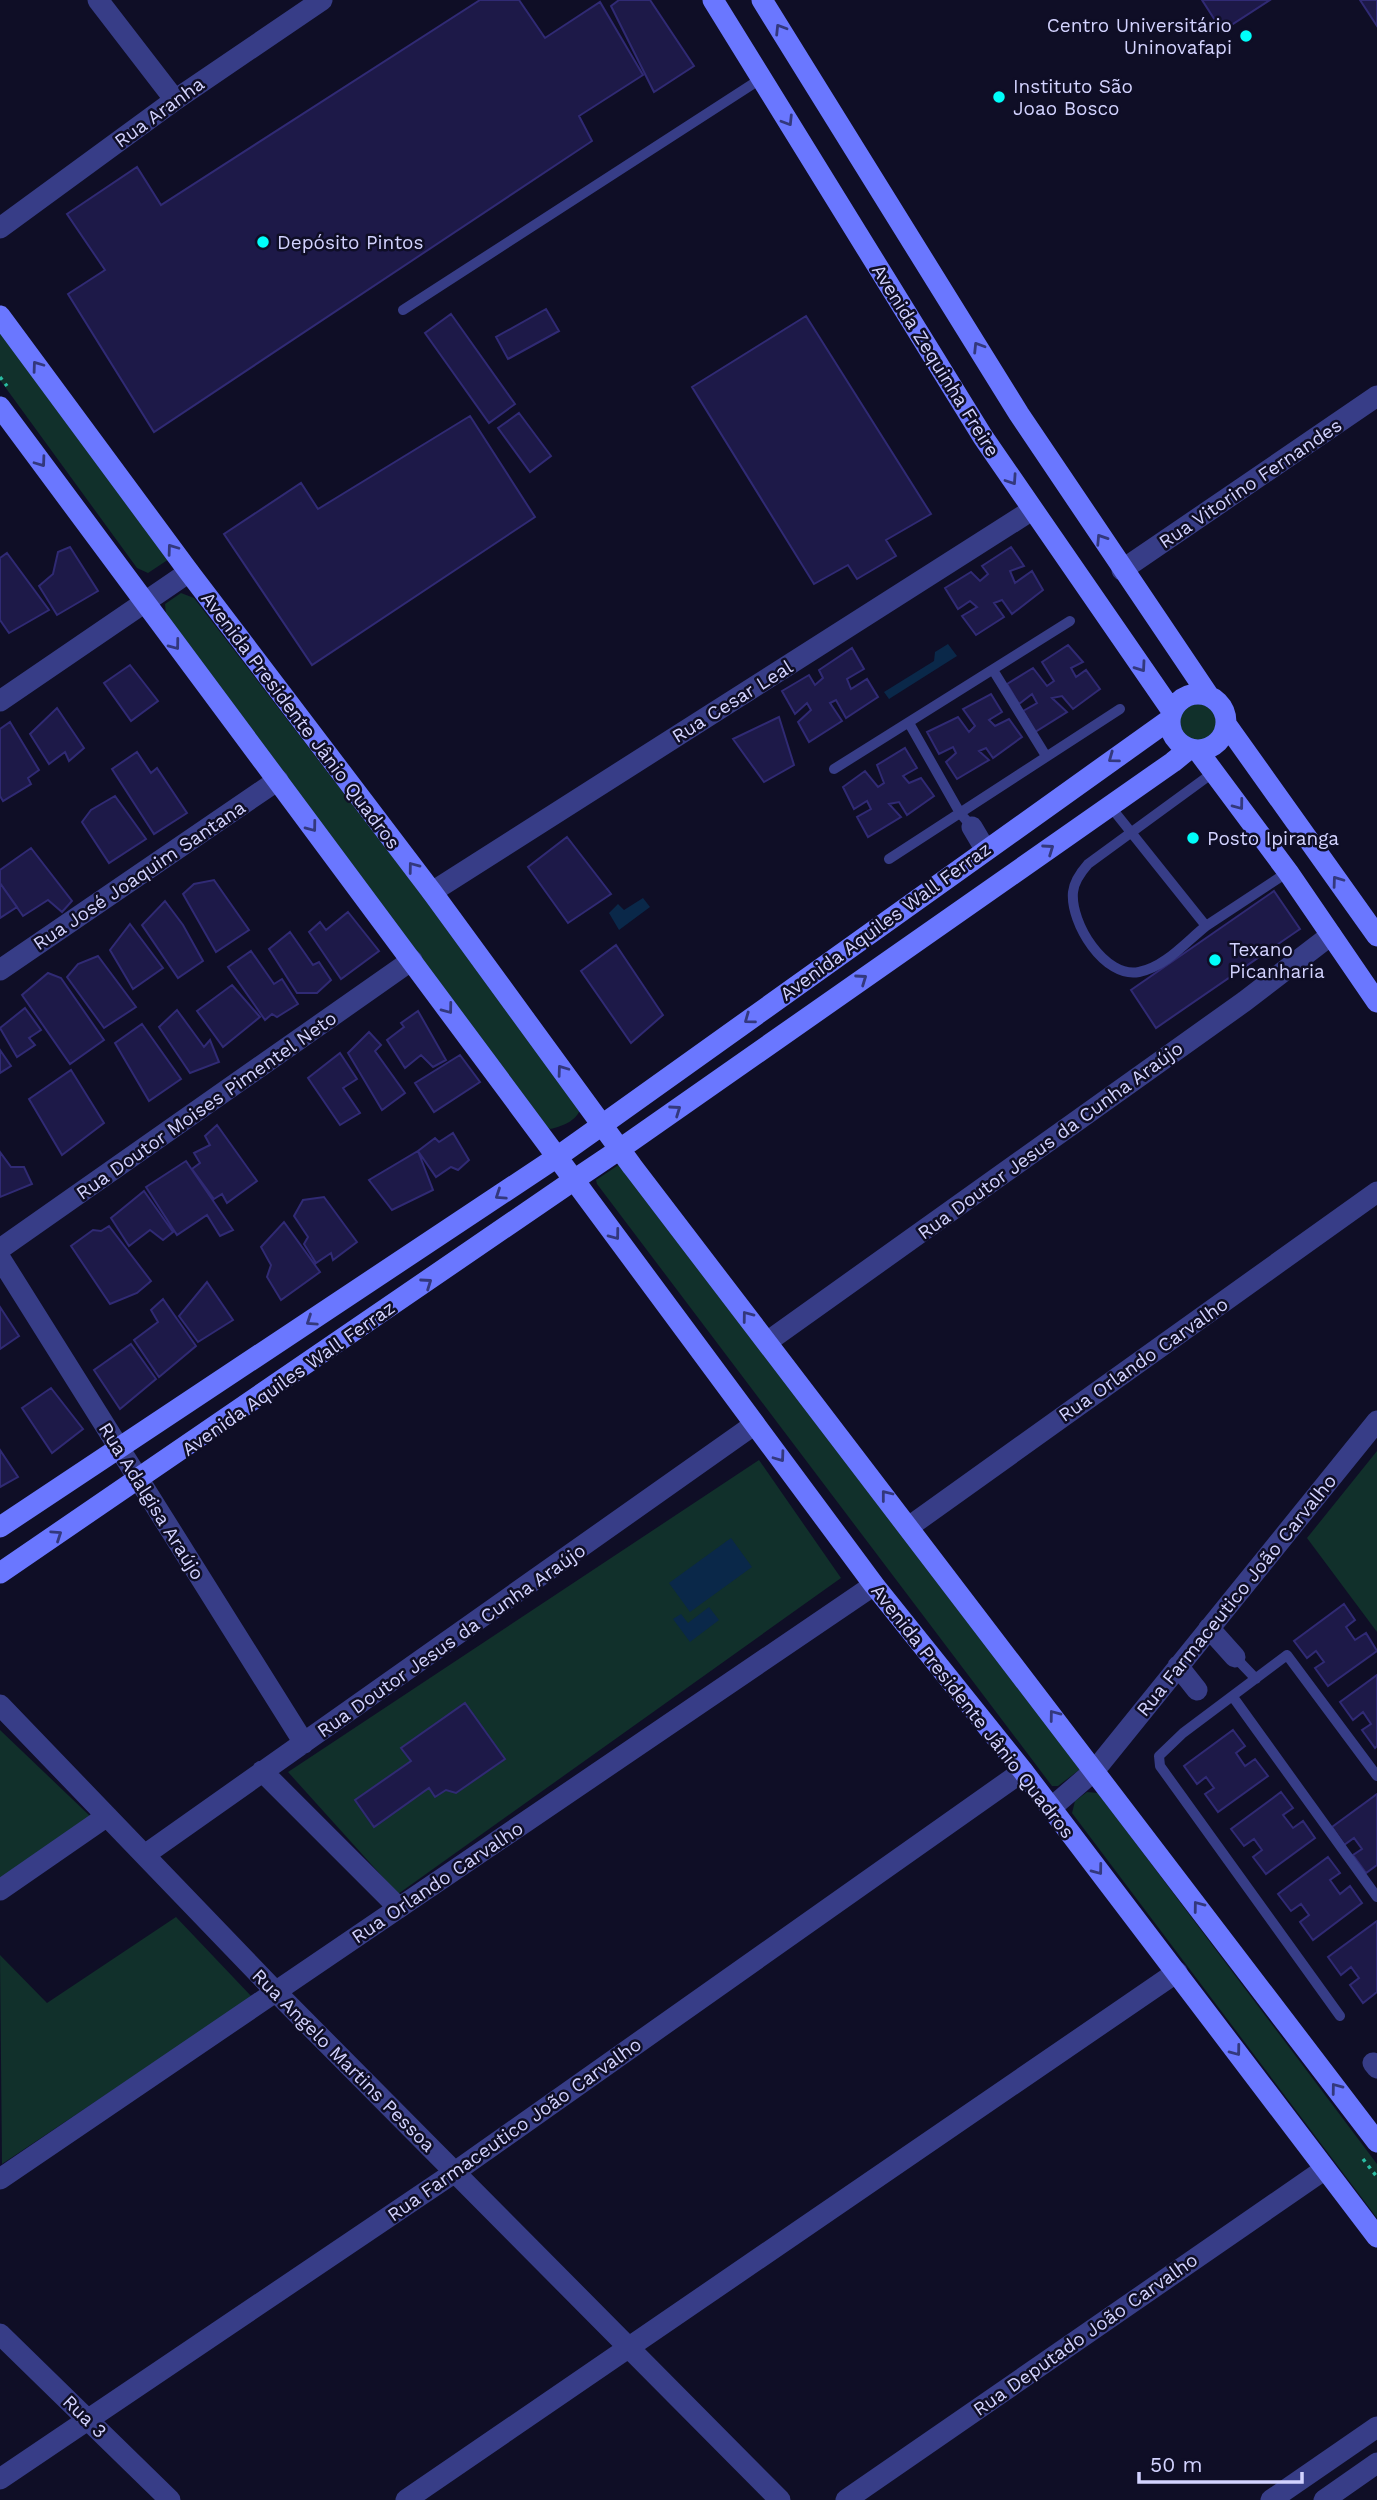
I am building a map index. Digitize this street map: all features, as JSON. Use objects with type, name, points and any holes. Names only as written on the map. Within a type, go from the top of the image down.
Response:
[{"type":"main road","name":"Avenida Zequinha Freire","points":[[713,0],[983,437],[1171,715]]},
{"type":"main road","points":[[762,0],[1019,414],[1209,696],[1222,707],[1226,724],[1377,936]]},
{"type":"main road","name":"Avenida Presidente Jânio Quadros","points":[[0,316],[189,572],[432,892],[620,1149]]},
{"type":"main road","points":[[0,407],[557,1157]]},
{"type":"main road","points":[[1209,696],[1201,694],[1184,698],[1171,715],[1174,738],[1193,750],[1214,772],[1289,872],[1377,1002]]},
{"type":"main road","name":"Avenida Aquiles Wall Ferraz","points":[[0,1527],[557,1157],[1171,715]]},
{"type":"main road","points":[[1193,750],[1214,746],[1220,740],[1226,724]]},
{"type":"main road","name":"Avenida Aquiles Wall Ferraz","points":[[0,1573],[620,1149],[1193,750]]},
{"type":"main road","points":[[620,1149],[1377,2142]]},
{"type":"main road","name":"Avenida Presidente Jânio Quadros","points":[[557,1157],[874,1585],[1024,1771],[1377,2237]]},
{"type":"street","points":[[98,0],[175,100]]},
{"type":"street","name":"Rua Aranha","points":[[0,228],[175,100],[322,0]]},
{"type":"street","name":"Rua Vitorino Fernandes","points":[[1122,570],[1377,396]]},
{"type":"street","name":"Rua Cesar Leal","points":[[432,892],[1032,510]]},
{"type":"street","points":[[0,701],[189,572]]},
{"type":"street","name":"Rua José Joaquim Santana","points":[[0,970],[278,780]]},
{"type":"street","points":[[966,820],[985,849]]},
{"type":"street","name":"Rua Doutor Jesus da Cunha Araújo","points":[[767,1342],[1245,1001],[1331,935]]},
{"type":"street","name":"Rua Doutor Moises Pimentel Neto","points":[[0,1249],[412,960]]},
{"type":"street","name":"Rua Orlando Carvalho","points":[[910,1526],[1377,1192]]},
{"type":"street","name":"Rua Adalgisa Araújo","points":[[0,1258],[304,1743]]},
{"type":"street","name":"Rua Farmaceutico João Carvalho","points":[[1051,1808],[1095,1770],[1377,1421]]},
{"type":"street","name":"Rua Doutor Jesus da Cunha Araújo","points":[[146,1854],[755,1424]]},
{"type":"street","name":"Rua Orlando Carvalho","points":[[0,2179],[874,1585]]},
{"type":"street","points":[[1209,1628],[1236,1657]]},
{"type":"street","points":[[1178,1666],[1197,1690]]},
{"type":"street","name":"Rua Angelo Martins Pessoa","points":[[0,1705],[276,1992],[780,2500]]},
{"type":"street","points":[[262,1771],[399,1908]]},
{"type":"street","name":"Rua Farmaceutico João Carvalho","points":[[0,2479],[455,2172],[1024,1771]]},
{"type":"street","points":[[0,1890],[107,1816]]},
{"type":"street","points":[[405,2500],[1177,1972]]},
{"type":"street","name":"Rua Deputado João Carvalho","points":[[846,2500],[1325,2169]]},
{"type":"street","name":"Rua 3","points":[[0,2334],[170,2500]]},
{"type":"street","points":[[1270,2500],[1377,2427]]},
{"type":"street","points":[[1324,2500],[1377,2463]]},
{"type":"lane","points":[[403,310],[762,78]]},
{"type":"lane","points":[[834,769],[1070,621]]},
{"type":"lane","points":[[993,670],[1046,757]]},
{"type":"lane","points":[[889,859],[966,820],[1046,757],[1120,709]]},
{"type":"lane","points":[[909,723],[966,820]]},
{"type":"lane","points":[[1214,772],[1130,831],[1078,875],[1073,893],[1077,923],[1092,946],[1119,971],[1137,973],[1159,965],[1206,926],[1289,872]]},
{"type":"lane","points":[[1110,806],[1206,926]]},
{"type":"lane","points":[[1339,2017],[1160,1766],[1160,1756],[1213,1710],[1287,1655],[1377,1776]]},
{"type":"lane","points":[[1236,1657],[1256,1679]]},
{"type":"lane","points":[[1197,1690],[1213,1710]]},
{"type":"lane","points":[[1233,1697],[1377,1897]]},
{"type":"green space","points":[[0,321],[169,559],[148,573],[137,568],[0,380]]},
{"type":"green space","points":[[181,593],[194,598],[582,1104],[578,1114],[570,1121],[550,1129],[544,1124],[166,614],[165,604]]},
{"type":"green space","points":[[1198,700],[1213,707],[1220,722],[1213,737],[1198,744],[1183,737],[1176,722],[1183,707]]},
{"type":"green space","points":[[620,1164],[1079,1764],[1079,1770],[1058,1786],[1052,1786],[597,1184],[596,1180]]},
{"type":"green space","points":[[1377,1451],[1377,1632],[1307,1538]]},
{"type":"green space","points":[[759,1460],[841,1578],[398,1894],[288,1772]]},
{"type":"green space","points":[[0,1730],[91,1817],[0,1878]]},
{"type":"green space","points":[[1087,1792],[1098,1793],[1377,2164],[1377,2218],[1072,1813],[1075,1801]]},
{"type":"green space","points":[[176,1917],[252,1997],[2,2164],[0,1955],[47,2003]]},
{"type":"water","points":[[948,644],[957,656],[889,699],[884,692],[934,661],[935,652]]},
{"type":"water","points":[[643,898],[650,907],[619,930],[609,913],[618,904],[624,910]]},
{"type":"water","points":[[731,1538],[752,1567],[690,1612],[669,1583]]},
{"type":"water","points":[[709,1607],[719,1620],[690,1642],[673,1619],[681,1614],[688,1623]]},
{"type":"building","name":"Depósito Pintos","points":[[480,0],[519,0],[545,38],[600,2],[643,75],[579,116],[592,141],[154,432],[68,294],[105,270],[67,214],[137,167],[161,205]]},
{"type":"building","points":[[619,0],[650,0],[694,66],[654,92],[611,6]]},
{"type":"building","points":[[1202,0],[1270,0],[1222,31]]},
{"type":"building","points":[[1360,0],[1377,0],[1377,26]]},
{"type":"building","points":[[546,309],[559,331],[508,359],[496,337]]},
{"type":"building","points":[[451,314],[515,404],[489,423],[425,333]]},
{"type":"building","points":[[806,316],[931,514],[886,540],[896,556],[857,579],[848,565],[814,584],[692,387]]},
{"type":"building","points":[[519,413],[551,456],[530,472],[498,428]]},
{"type":"building","points":[[470,416],[535,517],[312,665],[224,534],[301,483],[318,509]]},
{"type":"building","points":[[70,547],[98,591],[57,615],[39,586],[53,574],[58,552]]},
{"type":"building","points":[[1011,547],[1024,566],[1010,571],[1015,583],[1032,571],[1043,590],[1012,614],[1002,600],[994,603],[1004,617],[976,635],[962,616],[977,607],[970,601],[958,609],[945,588],[971,572],[980,581],[988,574],[982,566]]},
{"type":"building","points":[[7,553],[49,610],[9,633],[0,620],[0,558]]},
{"type":"building","points":[[1068,645],[1083,662],[1071,668],[1076,677],[1086,670],[1100,689],[1073,709],[1062,696],[1052,698],[1067,712],[1035,732],[1023,711],[1037,703],[1032,694],[1019,704],[1007,684],[1033,668],[1047,686],[1054,681],[1042,662]]},
{"type":"building","points":[[852,648],[864,669],[847,679],[851,689],[867,679],[878,697],[846,718],[836,700],[830,703],[842,721],[809,742],[798,722],[811,710],[807,703],[795,714],[782,691],[809,675],[815,685],[823,678],[819,670]]},
{"type":"building","points":[[130,665],[158,701],[131,721],[104,683]]},
{"type":"building","points":[[991,694],[1002,712],[989,720],[995,726],[1009,719],[1022,737],[993,758],[986,748],[979,751],[989,760],[957,779],[946,762],[956,753],[953,747],[939,754],[927,732],[958,717],[969,732],[975,726],[963,709]]},
{"type":"building","points":[[57,708],[84,748],[69,761],[65,752],[49,764],[30,734]]},
{"type":"building","points":[[779,717],[794,765],[764,782],[733,739]]},
{"type":"building","points":[[10,722],[39,770],[28,778],[31,784],[3,801],[0,796],[0,729]]},
{"type":"building","points":[[905,748],[917,768],[903,776],[909,783],[921,778],[934,796],[907,815],[899,802],[889,804],[901,817],[868,837],[857,817],[871,809],[867,801],[854,809],[843,787],[865,771],[878,787],[884,783],[877,765]]},
{"type":"building","points":[[137,752],[151,773],[157,768],[187,813],[154,834],[112,769]]},
{"type":"building","points":[[115,796],[146,839],[109,863],[82,822],[91,810]]},
{"type":"building","points":[[567,837],[611,894],[568,923],[528,867]]},
{"type":"building","points":[[31,848],[72,901],[62,912],[48,900],[23,916],[0,883],[0,870]]},
{"type":"building","points":[[214,880],[249,930],[216,952],[183,894],[194,884]]},
{"type":"building","points":[[0,883],[17,907],[0,918]]},
{"type":"building","name":"Texano Picanharia","points":[[1274,891],[1300,929],[1156,1028],[1131,990]]},
{"type":"building","points":[[165,901],[183,925],[203,961],[178,978],[142,925]]},
{"type":"building","points":[[348,912],[379,951],[341,979],[309,932],[320,922],[326,930]]},
{"type":"building","points":[[130,924],[163,968],[133,989],[110,950]]},
{"type":"building","points":[[290,932],[313,965],[319,962],[331,980],[317,993],[297,993],[269,949]]},
{"type":"building","points":[[616,945],[663,1015],[631,1043],[581,971]]},
{"type":"building","points":[[251,951],[274,984],[282,979],[298,1004],[277,1017],[272,1014],[265,1020],[228,967]]},
{"type":"building","points":[[98,956],[136,1007],[104,1028],[67,977],[78,964]]},
{"type":"building","points":[[48,973],[61,978],[104,1040],[70,1064],[22,995]]},
{"type":"building","points":[[232,985],[260,1017],[223,1047],[197,1011]]},
{"type":"building","points":[[25,1008],[41,1030],[29,1038],[35,1045],[17,1057],[0,1028]]},
{"type":"building","points":[[177,1010],[204,1047],[210,1040],[219,1062],[190,1073],[159,1027]]},
{"type":"building","points":[[418,1011],[446,1060],[433,1067],[421,1055],[405,1068],[387,1040],[404,1027],[401,1023]]},
{"type":"building","points":[[142,1024],[181,1079],[149,1101],[115,1043]]},
{"type":"building","points":[[369,1032],[381,1045],[375,1051],[405,1093],[382,1110],[348,1053]]},
{"type":"building","points":[[0,1050],[11,1066],[0,1073]]},
{"type":"building","points":[[340,1053],[357,1079],[343,1088],[360,1113],[340,1125],[308,1078]]},
{"type":"building","points":[[460,1055],[480,1082],[434,1112],[415,1083]]},
{"type":"building","points":[[71,1070],[104,1123],[62,1155],[29,1099]]},
{"type":"building","points":[[217,1125],[257,1181],[227,1203],[222,1194],[214,1199],[192,1169],[200,1163],[194,1153],[210,1145],[205,1136]]},
{"type":"building","points":[[453,1133],[469,1160],[458,1170],[451,1167],[436,1177],[418,1151],[435,1138],[439,1142]]},
{"type":"building","points":[[418,1151],[433,1190],[392,1210],[369,1180]]},
{"type":"building","points":[[0,1152],[11,1167],[24,1167],[32,1184],[0,1197]]},
{"type":"building","points":[[186,1161],[233,1230],[220,1236],[207,1215],[177,1235],[146,1187]]},
{"type":"building","points":[[144,1191],[173,1232],[163,1240],[150,1230],[129,1246],[111,1218]]},
{"type":"building","points":[[324,1197],[357,1242],[333,1260],[331,1253],[316,1263],[304,1244],[308,1237],[294,1216],[303,1200]]},
{"type":"building","points":[[284,1222],[320,1272],[281,1300],[267,1277],[271,1265],[261,1247]]},
{"type":"building","points":[[109,1226],[151,1281],[137,1293],[110,1304],[71,1246],[93,1230],[101,1231]]},
{"type":"building","points":[[207,1282],[233,1320],[198,1342],[179,1316]]},
{"type":"building","points":[[163,1299],[196,1346],[159,1377],[134,1340],[158,1322],[151,1310]]},
{"type":"building","points":[[0,1307],[19,1336],[0,1349]]},
{"type":"building","points":[[131,1344],[156,1379],[120,1409],[94,1370]]},
{"type":"building","points":[[51,1388],[83,1429],[52,1453],[22,1408]]},
{"type":"building","points":[[0,1450],[18,1477],[0,1487]]},
{"type":"building","points":[[1344,1604],[1355,1620],[1346,1627],[1355,1640],[1366,1633],[1377,1651],[1328,1686],[1315,1668],[1324,1662],[1316,1651],[1307,1658],[1294,1641]]},
{"type":"building","points":[[1377,1675],[1375,1748],[1362,1730],[1371,1724],[1363,1712],[1353,1720],[1340,1702]]},
{"type":"building","points":[[465,1703],[505,1759],[456,1793],[446,1790],[435,1797],[429,1788],[374,1827],[355,1800],[411,1761],[401,1748]]},
{"type":"building","points":[[1233,1730],[1245,1746],[1236,1753],[1245,1766],[1255,1759],[1268,1776],[1218,1812],[1205,1794],[1214,1788],[1206,1777],[1197,1784],[1184,1766]]},
{"type":"building","points":[[1281,1792],[1293,1808],[1283,1815],[1293,1828],[1303,1821],[1315,1838],[1266,1874],[1253,1857],[1262,1850],[1254,1839],[1244,1846],[1231,1829]]},
{"type":"building","points":[[1377,1794],[1377,1865],[1366,1873],[1353,1855],[1362,1849],[1354,1838],[1344,1845],[1332,1827]]},
{"type":"building","points":[[1328,1857],[1340,1873],[1330,1880],[1340,1894],[1350,1886],[1362,1903],[1313,1940],[1300,1922],[1309,1915],[1301,1904],[1291,1911],[1278,1894]]},
{"type":"building","points":[[1377,1921],[1377,1992],[1363,2003],[1350,1985],[1359,1978],[1351,1967],[1341,1975],[1328,1957]]},
{"type":"place","name":"Centro Universitário Uninovafapi","points":[[1246,36]]},
{"type":"place","name":"Instituto São Joao Bosco","points":[[999,97]]},
{"type":"place","name":"Depósito Pintos","points":[[263,242]]},
{"type":"place","name":"Posto Ipiranga","points":[[1193,838]]},
{"type":"place","name":"Texano Picanharia","points":[[1215,960]]}]
